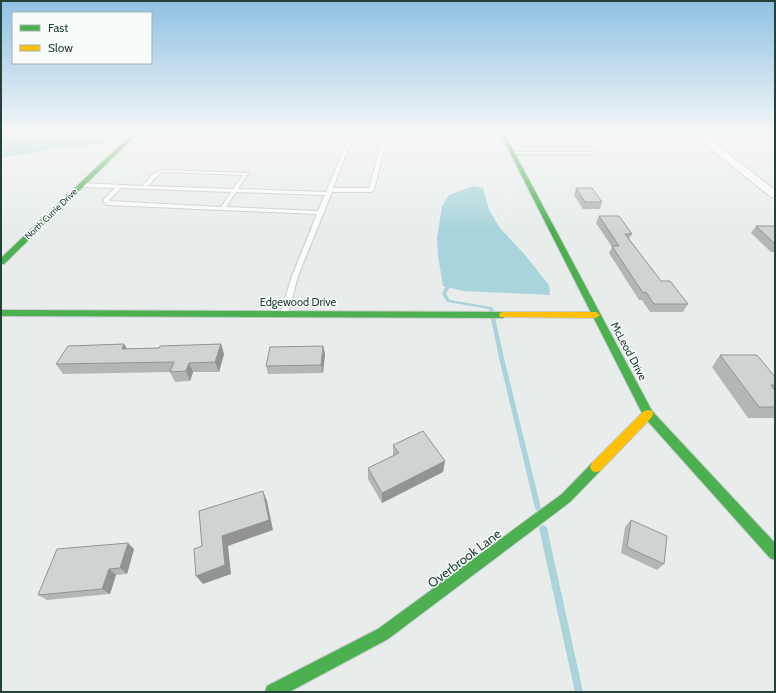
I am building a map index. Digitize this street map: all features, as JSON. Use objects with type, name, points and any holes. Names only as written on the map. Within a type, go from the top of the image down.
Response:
[{"type":"street","name":"North Currie Drive","points":[[1,262],[102,165]]},
{"type":"street","name":"McLeod Drive","points":[[518,165],[648,414],[775,553]]},
{"type":"street","points":[[737,165],[775,194]]},
{"type":"street","name":"Edgewood Drive","points":[[1,313],[596,315]]},
{"type":"street","name":"Overbrook Lane","points":[[273,692],[384,634],[566,498],[648,414]]},
{"type":"lane","points":[[284,314],[295,276],[340,165]]},
{"type":"lane","points":[[82,184],[329,192],[371,190],[377,165]]},
{"type":"lane","points":[[144,187],[161,171],[246,174],[222,209]]},
{"type":"lane","points":[[120,186],[106,200],[107,203],[321,213]]},
{"type":"water","points":[[474,186],[483,188],[489,210],[500,228],[525,255],[549,285],[550,295],[463,291],[443,286],[438,256],[437,238],[442,206],[449,195]]},
{"type":"building","points":[[576,188],[592,188],[602,202],[585,202]]},
{"type":"building","points":[[599,216],[619,216],[632,234],[625,234],[661,281],[670,281],[688,304],[654,304],[646,292],[643,293],[612,246],[619,246]]},
{"type":"building","points":[[756,226],[775,226],[775,244]]},
{"type":"building","points":[[124,344],[122,349],[221,344],[215,362],[189,363],[186,371],[170,372],[174,362],[56,364],[68,346]]},
{"type":"building","points":[[323,346],[321,365],[266,366],[270,347]]},
{"type":"building","points":[[720,355],[757,355],[775,377],[775,385],[771,385],[775,391],[775,407],[759,407]]},
{"type":"building","points":[[423,431],[445,461],[382,493],[368,468],[399,453],[393,445]]},
{"type":"building","points":[[263,491],[269,520],[222,536],[225,565],[196,576],[194,549],[202,546],[199,511]]},
{"type":"building","points":[[631,520],[667,536],[664,564],[627,547]]},
{"type":"building","points":[[128,543],[120,568],[109,569],[102,589],[38,595],[57,549]]},
{"type":"waterway","points":[[448,287],[444,294],[449,301],[491,308],[538,508]]},
{"type":"waterway","points":[[543,528],[579,692]]},
{"type":"traffic: fast","points":[[1,262],[102,165]]},
{"type":"traffic: fast","points":[[519,165],[648,414],[775,553]]},
{"type":"traffic: fast","points":[[1,313],[503,315]]},
{"type":"traffic: fast","points":[[273,692],[383,634],[566,498],[596,467]]},
{"type":"traffic: slow","points":[[503,315],[596,315]]},
{"type":"traffic: slow","points":[[596,467],[648,414]]}]
